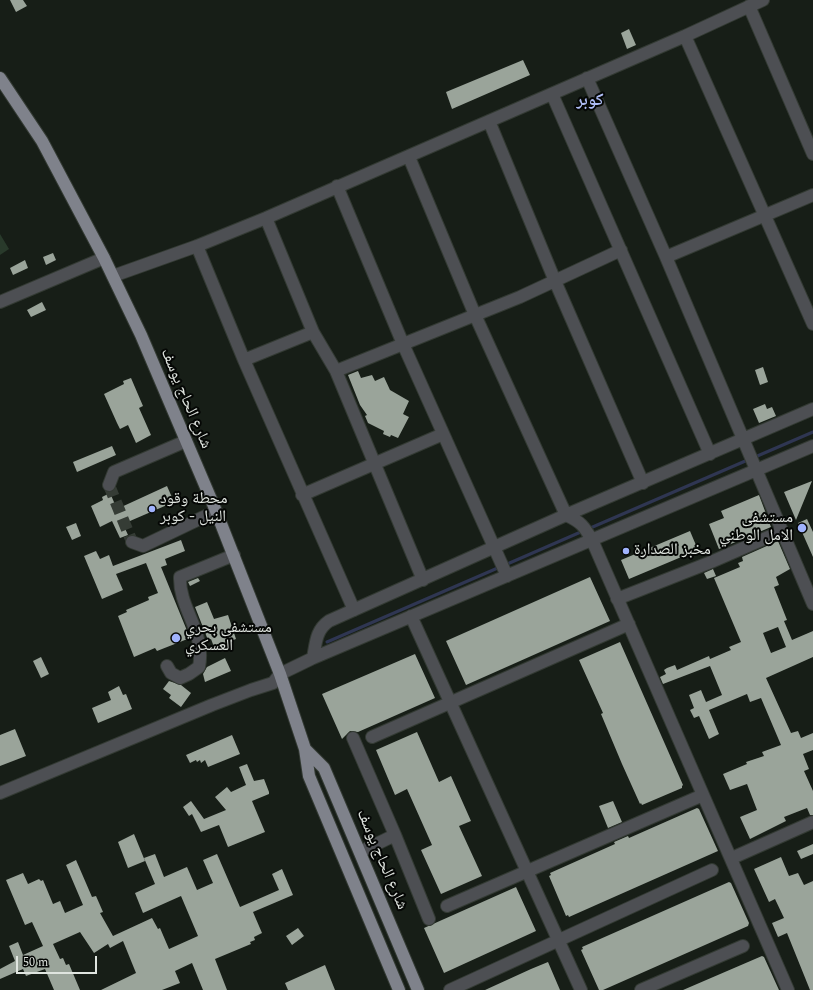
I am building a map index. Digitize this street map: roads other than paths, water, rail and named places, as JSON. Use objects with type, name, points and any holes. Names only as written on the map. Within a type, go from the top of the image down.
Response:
[{"type":"main road","name":"شارع الحاج يوسف","points":[[0,78],[42,141],[104,258],[141,335],[234,555],[280,674],[305,749],[309,776],[399,990]]},
{"type":"main road","name":"شارع الحاج يوسف","points":[[305,749],[324,768],[418,990]]},
{"type":"street","points":[[113,276],[197,246],[266,218],[685,36],[763,0]]},
{"type":"street","points":[[749,6],[813,154]]},
{"type":"street","points":[[685,36],[813,324]]},
{"type":"street","points":[[587,78],[666,257],[813,604]]},
{"type":"street","points":[[552,94],[710,454]]},
{"type":"street","points":[[489,120],[555,281],[644,483]]},
{"type":"street","points":[[409,157],[475,315],[566,515],[578,520],[588,533],[732,858],[788,990]]},
{"type":"street","points":[[337,186],[443,434],[505,569]]},
{"type":"street","points":[[666,257],[813,195]]},
{"type":"street","points":[[266,218],[313,332],[336,371],[423,580]]},
{"type":"street","points":[[197,246],[244,360],[354,610]]},
{"type":"street","points":[[336,371],[520,297],[621,250]]},
{"type":"street","points":[[0,302],[104,258]]},
{"type":"street","points":[[244,360],[313,332]]},
{"type":"street","points":[[313,658],[316,638],[321,627],[329,621],[566,515],[644,483],[813,409]]},
{"type":"street","points":[[302,494],[443,434]]},
{"type":"street","points":[[109,485],[114,472],[186,441]]},
{"type":"street","points":[[0,793],[225,700],[273,683],[280,674],[313,658],[411,616],[505,569],[588,533],[756,470],[813,446]]},
{"type":"street","points":[[132,542],[143,546],[216,511]]},
{"type":"street","points":[[618,599],[782,532]]},
{"type":"street","points":[[167,666],[171,673],[180,678],[199,667],[201,657],[200,645],[192,618],[180,591],[180,576],[234,555]]},
{"type":"street","points":[[411,616],[581,990]]},
{"type":"street","points":[[372,737],[629,624]]},
{"type":"street","points":[[353,738],[396,835],[429,919]]},
{"type":"street","points":[[447,906],[703,795]]},
{"type":"street","points":[[732,858],[813,822]]},
{"type":"street","points":[[360,852],[396,835]]},
{"type":"street","points":[[450,990],[712,870]]},
{"type":"street","points":[[641,990],[743,946]]},
{"type":"waterway","points":[[755,457],[813,432]]},
{"type":"waterway","points":[[588,529],[750,459]]},
{"type":"waterway","points":[[505,565],[583,531]]},
{"type":"waterway","points":[[327,642],[500,567]]},
{"type":"tunnel","points":[[109,485],[132,542]]},
{"type":"place","name":"محطة وقود النيل - كوبر","points":[[152,509]]},
{"type":"place","name":"مستشفى الامل الوطني","points":[[802,528]]},
{"type":"place","name":"مخبز الصدارة","points":[[626,551]]},
{"type":"place","name":"مستشفى بحري العسكري","points":[[176,638]]},
{"type":"district","name":"كوبر","points":[[590,102]]}]
